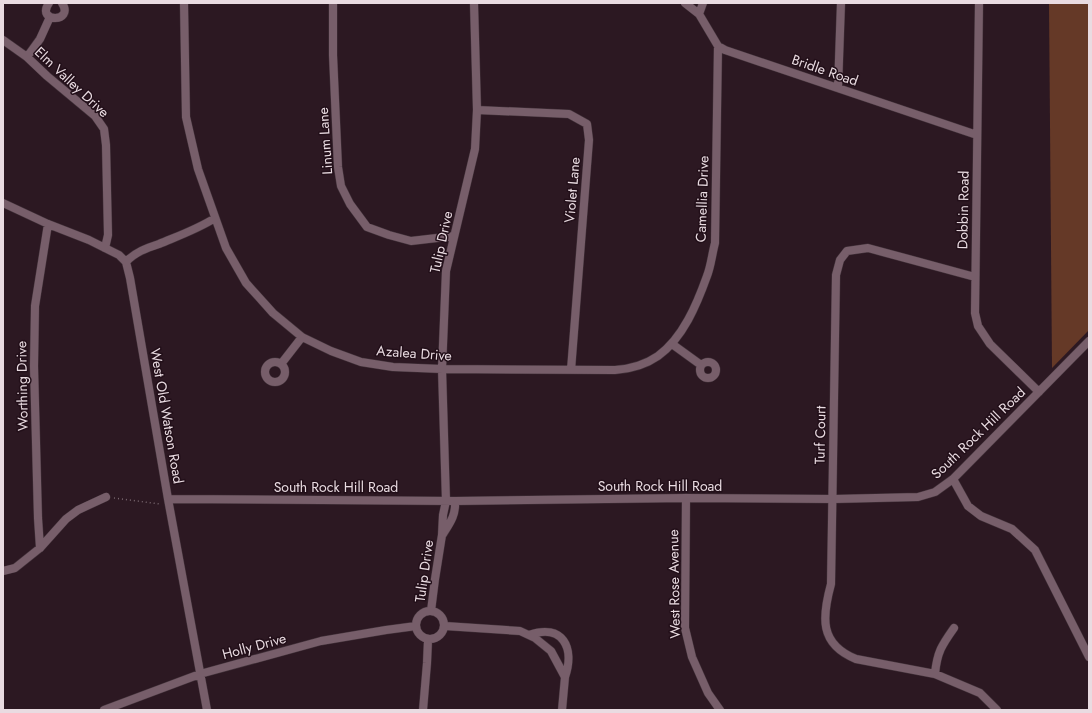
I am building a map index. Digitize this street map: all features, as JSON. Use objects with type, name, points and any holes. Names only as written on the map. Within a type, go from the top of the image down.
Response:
[{"type":"street","points":[[48,3],[46,9],[50,17],[56,19],[62,16],[64,11],[62,3]]},
{"type":"street","name":"Azalea Drive","points":[[184,3],[186,117],[198,169],[215,218],[226,248],[246,283],[272,314],[302,337],[330,351],[361,362],[393,367],[442,369],[631,369],[658,356],[672,344]]},
{"type":"street","name":"Linum Lane","points":[[333,3],[333,55],[338,167],[341,186],[350,204],[367,227],[389,235],[411,241],[454,236]]},
{"type":"street","name":"Tulip Drive","points":[[431,611],[442,535],[443,515],[451,501],[442,369],[446,271],[475,150],[477,110],[474,3]]},
{"type":"street","points":[[685,3],[699,14],[718,46]]},
{"type":"street","points":[[699,14],[703,3]]},
{"type":"street","points":[[838,88],[841,3]]},
{"type":"street","name":"Dobbin Road","points":[[979,3],[974,309],[978,326],[990,344],[1039,392]]},
{"type":"street","points":[[27,56],[40,39],[50,17]]},
{"type":"street","name":"Elm Valley Drive","points":[[3,40],[27,56],[47,76],[95,116],[104,129],[106,145],[108,228],[105,248]]},
{"type":"street","name":"Bridle Road","points":[[718,46],[725,50],[977,135]]},
{"type":"street","name":"Camellia Drive","points":[[672,344],[687,322],[708,275],[715,243],[718,46]]},
{"type":"street","name":"Violet Lane","points":[[477,110],[569,114],[587,124],[589,140],[571,370]]},
{"type":"street","points":[[3,203],[48,224],[89,240],[119,255],[126,262],[130,257],[140,251],[204,226],[215,218]]},
{"type":"street","name":"Worthing Drive","points":[[40,548],[34,366],[35,306],[48,224]]},
{"type":"street","name":"Turf Court","points":[[974,277],[868,248],[847,251],[840,260],[836,275],[831,584],[825,605],[826,627],[828,638],[837,648],[849,656],[856,659],[935,674],[980,693],[997,710]]},
{"type":"street","name":"West Old Watson Road","points":[[126,262],[133,293],[207,710]]},
{"type":"street","points":[[281,364],[302,337]]},
{"type":"street","name":"South Rock Hill Road","points":[[169,502],[686,498],[832,499],[918,497],[935,492],[953,479],[1089,341]]},
{"type":"street","points":[[672,344],[701,365]]},
{"type":"street","points":[[953,479],[968,506],[981,516],[1012,529],[1035,550],[1089,657]]},
{"type":"street","points":[[3,572],[15,568],[40,548],[66,519],[78,510],[106,497]]},
{"type":"street","name":"West Rose Avenue","points":[[686,498],[685,628],[692,658],[708,693],[720,710]]},
{"type":"street","name":"Tulip Drive","points":[[416,626],[419,617],[426,612],[431,611],[442,617],[445,626]]},
{"type":"street","points":[[416,626],[420,635],[428,640],[438,638],[445,626],[520,631],[535,638],[548,648],[565,677]]},
{"type":"street","name":"Holly Drive","points":[[104,710],[200,674],[321,641],[416,626]]},
{"type":"street","points":[[935,674],[940,647],[954,628]]},
{"type":"street","points":[[529,635],[537,632],[554,632],[561,637],[568,649],[569,656],[565,677],[562,710]]},
{"type":"street","points":[[423,710],[428,640]]},
{"type":"path","points":[[106,497],[169,502]]},
{"type":"shaded area","points":[[1049,3],[1089,3],[1089,330],[1052,368]]}]
